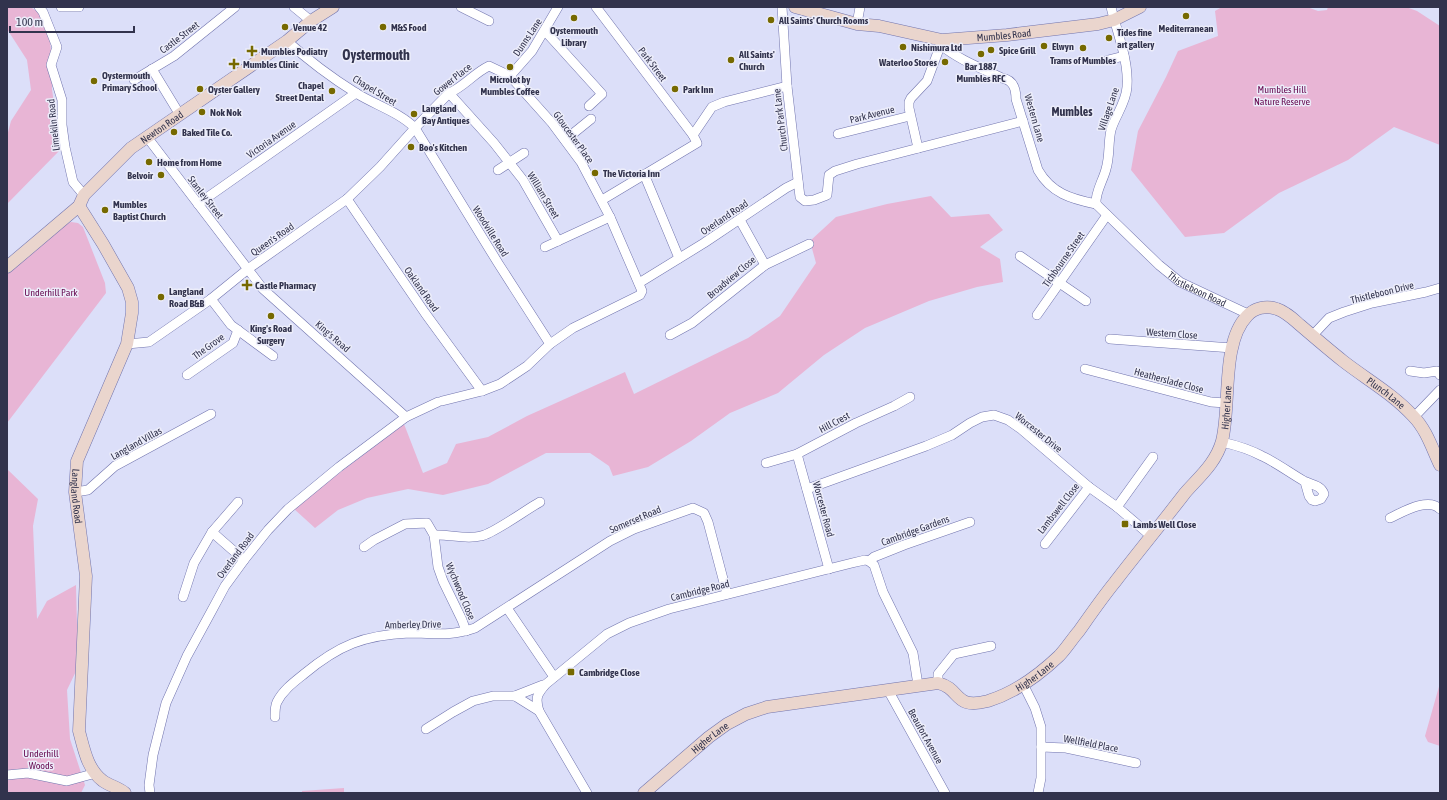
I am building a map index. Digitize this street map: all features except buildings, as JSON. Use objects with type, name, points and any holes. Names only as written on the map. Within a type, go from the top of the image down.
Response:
[{"type":"main road","name":"Newton Road","points":[[7,267],[81,201],[131,148],[287,41],[311,21],[332,7]]},
{"type":"main road","name":"Mumbles Road","points":[[795,7],[857,24],[879,26],[942,42],[1098,24],[1114,20],[1140,7]]},
{"type":"main road","name":"Langland Road","points":[[81,201],[128,288],[132,302],[132,313],[127,344],[77,461],[75,492],[86,576],[79,731],[85,754],[100,777],[107,793]]},
{"type":"main road","points":[[1248,314],[1256,309],[1264,307],[1275,308],[1287,314],[1313,335]]},
{"type":"main road","name":"Higher Lane","points":[[644,793],[709,737],[727,724],[746,714],[768,707],[938,683],[944,684],[950,688],[956,697],[964,702],[973,704],[1005,694],[1046,668],[1060,654],[1151,536],[1192,485],[1206,471],[1215,457],[1222,442],[1232,348],[1240,325],[1248,314]]},
{"type":"main road","name":"Plunch Lane","points":[[1313,335],[1342,360],[1404,406],[1423,429],[1440,465]]},
{"type":"main road","points":[[100,777],[125,793]]},
{"type":"street","name":"Limekiln Road","points":[[39,7],[43,12],[57,47],[51,66],[62,100],[62,125],[65,147],[73,182],[81,201]]},
{"type":"street","points":[[61,7],[79,7]]},
{"type":"street","name":"Castle Street","points":[[134,80],[174,56],[235,7]]},
{"type":"street","points":[[294,7],[311,21]]},
{"type":"street","points":[[461,7],[489,21]]},
{"type":"street","name":"Dunns Lane","points":[[510,76],[532,51],[558,7]]},
{"type":"street","name":"Park Street","points":[[596,7],[693,134]]},
{"type":"street","name":"Church Park Lane","points":[[782,7],[787,86],[798,182]]},
{"type":"street","points":[[857,24],[860,7]]},
{"type":"street","name":"Village Lane","points":[[1096,204],[1095,198],[1109,160],[1112,129],[1126,96],[1127,79],[1124,56],[1119,31],[1114,20],[1111,7]]},
{"type":"street","points":[[545,31],[602,94],[589,106]]},
{"type":"street","name":"Chapel Street","points":[[287,41],[356,93],[406,120],[415,128]]},
{"type":"street","points":[[918,148],[910,116],[909,102],[927,81],[942,42]]},
{"type":"street","name":"Western Lane","points":[[942,42],[950,53],[1012,82],[1016,89],[1016,99],[1038,170],[1046,182],[1053,189],[1063,194],[1096,204]]},
{"type":"street","points":[[1108,60],[1124,56]]},
{"type":"street","name":"Gower Place","points":[[415,128],[448,93],[454,91],[483,69],[489,66],[510,76]]},
{"type":"street","points":[[152,69],[180,115]]},
{"type":"street","name":"Gloucester Place","points":[[510,76],[552,123],[581,162],[602,200],[639,283]]},
{"type":"street","points":[[602,200],[697,143],[693,134],[712,107],[724,102],[787,86]]},
{"type":"street","name":"Victoria Avenue","points":[[198,204],[356,93]]},
{"type":"street","name":"William Street","points":[[448,93],[510,162],[524,180],[558,241]]},
{"type":"street","name":"Park Avenue","points":[[838,134],[910,116]]},
{"type":"street","points":[[565,140],[591,119]]},
{"type":"street","points":[[798,182],[800,197],[805,201],[814,200],[826,195],[829,175],[835,171],[1023,121]]},
{"type":"street","name":"Queen's Road","points":[[127,344],[149,342],[211,299],[248,269],[347,199],[380,167],[415,128]]},
{"type":"street","name":"Woodville Road","points":[[415,128],[550,344]]},
{"type":"street","name":"Stanley Street","points":[[147,137],[248,269]]},
{"type":"street","points":[[498,170],[524,153]]},
{"type":"street","points":[[644,174],[679,258]]},
{"type":"street","name":"Overland Road","points":[[150,793],[149,785],[153,755],[166,703],[187,656],[226,586],[268,530],[288,509],[339,467],[406,417],[440,401],[500,384],[527,366],[550,344],[573,328],[640,295],[642,291],[639,283],[740,220],[786,188],[798,182]]},
{"type":"street","name":"Oakland Road","points":[[347,199],[425,313],[482,390]]},
{"type":"street","name":"Thistleboon Road","points":[[1096,204],[1167,272],[1180,282],[1248,314]]},
{"type":"street","name":"Tichbourne Street","points":[[1037,315],[1107,215]]},
{"type":"street","points":[[545,246],[610,217]]},
{"type":"street","name":"Broadview Close","points":[[670,335],[692,323],[765,265],[740,220]]},
{"type":"street","points":[[765,265],[809,244]]},
{"type":"street","points":[[1020,256],[1086,301]]},
{"type":"street","name":"King's Road","points":[[248,269],[263,289],[406,417]]},
{"type":"street","name":"Thistleboon Drive","points":[[1313,335],[1329,318],[1344,312],[1372,303],[1440,288]]},
{"type":"street","name":"The Grove","points":[[211,299],[231,325],[274,356]]},
{"type":"street","name":"The Grove","points":[[187,374],[233,343],[238,330]]},
{"type":"street","name":"Western Close","points":[[1110,339],[1232,348]]},
{"type":"street","name":"Heatherslade Close","points":[[1085,369],[1106,380],[1142,384],[1211,402],[1226,403]]},
{"type":"street","points":[[1410,370],[1424,373],[1437,371],[1440,375]]},
{"type":"street","points":[[1414,417],[1440,390]]},
{"type":"street","name":"Hill Crest","points":[[766,462],[797,454],[910,397]]},
{"type":"street","name":"Langland Villas","points":[[75,492],[88,490],[115,466],[211,414]]},
{"type":"street","name":"Worcester Drive","points":[[807,489],[926,446],[952,435],[982,417],[994,415],[1008,420],[1151,536]]},
{"type":"street","points":[[1222,442],[1262,455],[1305,482]]},
{"type":"street","name":"Worcester Road","points":[[797,454],[828,569]]},
{"type":"street","points":[[1117,507],[1153,457]]},
{"type":"street","name":"Lambswell Close","points":[[1045,544],[1089,487]]},
{"type":"street","points":[[183,597],[194,563],[212,532],[238,502]]},
{"type":"street","points":[[364,547],[371,536],[405,524],[426,523],[434,536],[453,535],[463,538],[482,536],[540,502]]},
{"type":"street","points":[[1390,518],[1423,504],[1438,507],[1440,509]]},
{"type":"street","name":"Somerset Road","points":[[466,631],[475,628],[610,541],[634,529],[693,508],[704,513],[708,522],[727,594]]},
{"type":"street","name":"Cambridge Gardens","points":[[869,561],[874,557],[970,522]]},
{"type":"street","points":[[212,532],[244,560]]},
{"type":"street","name":"Wychwood Close","points":[[434,536],[438,567],[466,631]]},
{"type":"street","name":"Cambridge Road","points":[[587,793],[539,711],[536,701],[539,691],[554,677],[607,634],[630,623],[669,609],[865,560],[869,561]]},
{"type":"street","points":[[869,561],[874,565],[883,592],[913,653],[918,686]]},
{"type":"street","points":[[507,608],[554,677]]},
{"type":"street","name":"Amberley Drive","points":[[274,717],[276,703],[285,691],[318,662],[348,644],[362,639],[389,635],[410,633],[445,635],[466,631]]},
{"type":"street","points":[[938,683],[938,674],[954,654],[991,646]]},
{"type":"street","points":[[426,729],[473,701],[493,696],[515,696],[546,684]]},
{"type":"street","points":[[1023,684],[1035,708],[1041,728],[1040,778],[1038,793]]},
{"type":"street","name":"Beaufort Avenue","points":[[888,690],[945,793]]},
{"type":"street","points":[[515,696],[539,711]]},
{"type":"street","name":"Wellfield Place","points":[[1040,747],[1066,748],[1136,763]]},
{"type":"street","points":[[7,775],[28,773],[67,781],[100,777]]},
{"type":"green space","points":[[7,7],[30,7],[39,12],[50,41],[51,51],[49,66],[60,150],[7,204],[7,136],[11,121],[31,90],[27,60],[7,29]]},
{"type":"green space","name":"Mumbles Hill Nature Reserve","points":[[1222,7],[1307,7],[1318,11],[1327,10],[1328,7],[1406,7],[1417,11],[1440,26],[1440,145],[1394,127],[1348,160],[1279,193],[1224,233],[1185,237],[1131,170],[1138,131],[1178,51],[1218,36],[1215,11]]},
{"type":"green space","points":[[931,196],[951,217],[989,214],[1003,230],[980,247],[1000,259],[1003,282],[977,287],[929,301],[865,328],[824,355],[778,393],[730,413],[691,441],[648,467],[613,476],[609,466],[590,453],[546,453],[488,484],[443,495],[408,489],[367,498],[338,510],[315,528],[293,508],[404,424],[423,473],[447,463],[456,444],[488,437],[527,416],[625,372],[634,394],[748,338],[780,316],[816,263],[810,241],[836,217],[887,204]]},
{"type":"green space","name":"Underhill Park","points":[[71,222],[78,223],[83,227],[105,283],[106,293],[7,423],[7,272],[61,227]]},
{"type":"green space","name":"Underhill Woods","points":[[7,469],[38,499],[33,526],[37,619],[47,601],[76,585],[78,667],[67,690],[70,739],[85,785],[81,793],[7,793]]},
{"type":"green space","points":[[1440,683],[1440,746],[1428,742],[1425,736]]},
{"type":"green space","points":[[344,788],[344,793],[302,793],[302,791]]},
{"type":"place","name":"Mediterranean","points":[[1186,16]]},
{"type":"place","name":"Oystermouth Library","points":[[574,18]]},
{"type":"place","name":"All Saints' Church Rooms","points":[[771,20]]},
{"type":"place","name":"Venue 42","points":[[285,27]]},
{"type":"place","name":"M&S Food","points":[[383,27]]},
{"type":"place","name":"Tides fine art gallery","points":[[1109,38]]},
{"type":"place","name":"Elwyn","points":[[1044,46]]},
{"type":"place","name":"Nishimura Ltd","points":[[903,47]]},
{"type":"place","name":"Trams of Mumbles","points":[[1083,48]]},
{"type":"place","name":"Spice Grill","points":[[991,50]]},
{"type":"place","name":"Mumbles Podiatry","points":[[252,51]]},
{"type":"place","name":"Bar 1887 Mumbles RFC","points":[[981,54]]},
{"type":"place","name":"All Saints' Church","points":[[731,60]]},
{"type":"place","name":"Waterloo Stores","points":[[945,62]]},
{"type":"place","name":"Mumbles Clinic","points":[[234,64]]},
{"type":"place","name":"Microlot by Mumbles Coffee","points":[[510,67]]},
{"type":"place","name":"Oystermouth Primary School","points":[[94,81]]},
{"type":"place","name":"Oyster Gallery","points":[[200,89]]},
{"type":"place","name":"Park Inn","points":[[675,89]]},
{"type":"place","name":"Chapel Street Dental","points":[[332,91]]},
{"type":"place","name":"Nok Nok","points":[[202,112]]},
{"type":"place","name":"Langland Bay Antiques","points":[[414,114]]},
{"type":"place","name":"Baked Tile Co.","points":[[174,132]]},
{"type":"place","name":"Boo's Kitchen","points":[[411,147]]},
{"type":"place","name":"Home from Home","points":[[149,162]]},
{"type":"place","name":"The Victoria Inn","points":[[595,173]]},
{"type":"place","name":"Belvoir","points":[[161,175]]},
{"type":"place","name":"Mumbles Baptist Church","points":[[105,210]]},
{"type":"place","name":"Castle Pharmacy","points":[[247,285]]},
{"type":"place","name":"Langland Road B&B","points":[[161,297]]},
{"type":"place","name":"King's Road Surgery","points":[[271,316]]},
{"type":"place","name":"Lambs Well Close","points":[[1125,524]]},
{"type":"place","name":"Cambridge Close","points":[[571,672]]},
{"type":"district","name":"Oystermouth","points":[[376,55]]},
{"type":"district","name":"Mumbles","points":[[1072,112]]}]
